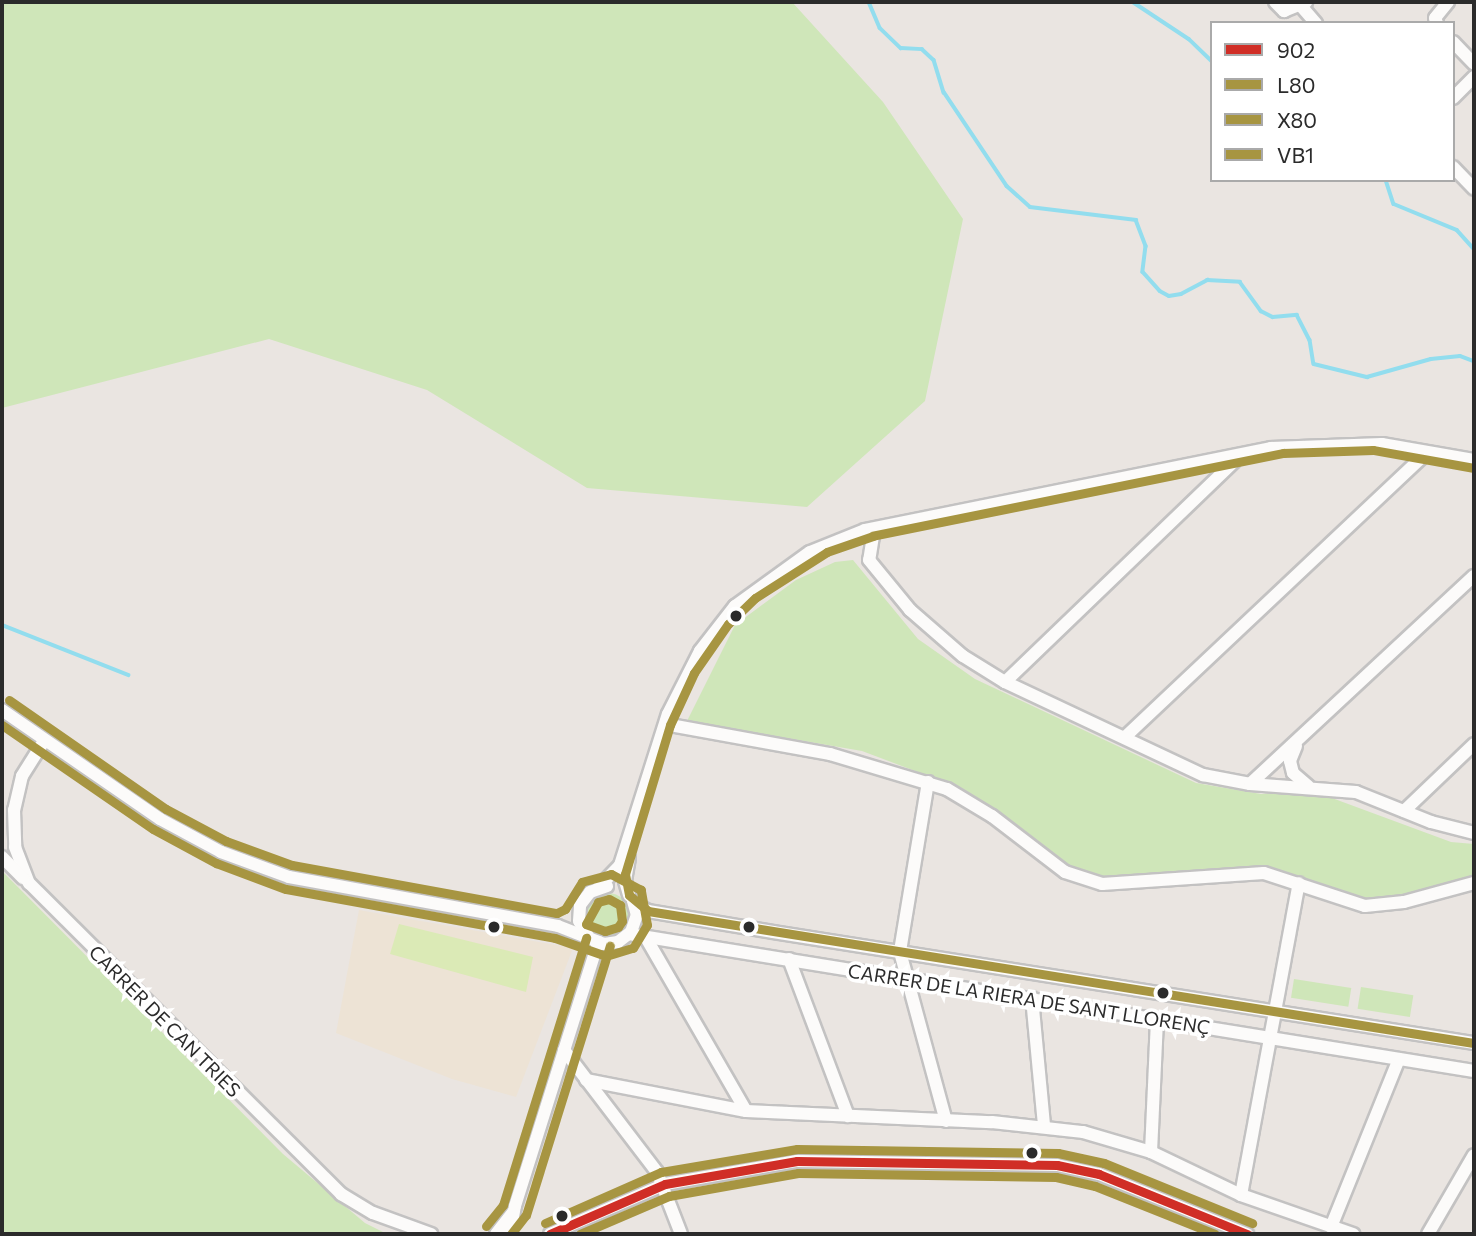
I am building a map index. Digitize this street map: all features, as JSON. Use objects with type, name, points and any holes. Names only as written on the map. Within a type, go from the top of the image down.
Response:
[{"type":"street","points":[[1275,2],[1284,11],[1303,4],[1315,21]]},
{"type":"street","points":[[1436,20],[1448,2]]},
{"type":"street","points":[[1455,44],[1474,64]]},
{"type":"street","points":[[1455,95],[1474,77]]},
{"type":"street","points":[[1455,169],[1474,190]]},
{"type":"street","points":[[558,926],[578,913],[584,898],[620,865],[668,713],[700,651],[743,599],[810,552],[865,530],[1270,448],[1374,444],[1474,460]]},
{"type":"street","points":[[629,934],[636,921],[626,867],[670,725],[712,644],[746,606],[803,563],[873,536],[1234,462],[1317,450],[1423,456],[1474,468]]},
{"type":"street","points":[[1125,737],[1423,456]]},
{"type":"street","points":[[1004,682],[1234,462]]},
{"type":"street","points":[[873,536],[869,559],[910,610],[963,656],[1004,682],[1125,737],[1177,765],[1250,784],[1308,786],[1356,792],[1404,811],[1474,833]]},
{"type":"street","points":[[1250,784],[1474,576]]},
{"type":"street","points":[[2,710],[160,819],[263,869],[346,890],[558,926],[593,939]]},
{"type":"street","points":[[670,725],[830,754],[928,782],[969,801],[1074,877],[1125,884],[1264,873],[1365,906],[1404,902],[1474,883]]},
{"type":"street","name":"CARRER DE CAN TRIES","points":[[44,741],[22,776],[14,810],[15,847],[29,883],[341,1194],[373,1213],[431,1234]]},
{"type":"street","points":[[1299,741],[1291,767],[1308,786]]},
{"type":"street","points":[[1404,811],[1474,744]]},
{"type":"street","points":[[928,782],[900,952],[946,1121]]},
{"type":"street","points":[[2,858],[29,883]]},
{"type":"street","points":[[1241,1195],[1273,1040],[1300,883]]},
{"type":"street","points":[[599,887],[615,887],[648,911],[1474,1043]]},
{"type":"street","points":[[510,1234],[514,1211],[564,1050],[593,939],[578,913]]},
{"type":"street","name":"CARRER DE LA RIERA DE SANT LLORENÇ","points":[[593,939],[618,942],[629,934],[645,936],[1474,1071]]},
{"type":"street","points":[[645,936],[746,1111]]},
{"type":"street","points":[[789,959],[848,1116]]},
{"type":"street","points":[[1032,998],[1044,1125]]},
{"type":"street","points":[[1151,1152],[1157,1019]]},
{"type":"street","points":[[564,1050],[665,1184],[681,1234]]},
{"type":"street","points":[[1332,1227],[1399,1059]]},
{"type":"street","points":[[586,1080],[746,1111],[1044,1125],[1105,1137],[1151,1152],[1241,1195],[1353,1234]]},
{"type":"street","points":[[1428,1234],[1474,1155]]},
{"type":"street","points":[[550,1234],[665,1184],[797,1161],[1057,1165],[1099,1174],[1247,1234]]},
{"type":"street","points":[[496,1234],[514,1211]]},
{"type":"shaded area","points":[[359,910],[573,948],[516,1097],[452,1079],[336,1033]]},
{"type":"green space","points":[[2,2],[792,2],[883,102],[963,219],[925,401],[807,507],[587,488],[427,390],[269,339],[2,408]]},
{"type":"green space","points":[[853,560],[918,639],[975,679],[1196,783],[1261,794],[1313,791],[1451,842],[1474,844],[1474,877],[1394,897],[1367,899],[1271,869],[1107,880],[1074,873],[947,783],[862,751],[687,721],[735,625],[796,580],[835,562]]},
{"type":"green space","points":[[2,871],[283,1154],[365,1223],[387,1234],[2,1234]]},
{"type":"green space","points":[[608,893],[623,899],[629,914],[623,929],[608,935],[593,929],[587,914],[593,899]]},
{"type":"green space","points":[[399,924],[533,957],[526,992],[390,954]]},
{"type":"green space","points":[[1294,979],[1351,988],[1348,1007],[1291,998]]},
{"type":"green space","points":[[1361,987],[1413,995],[1410,1017],[1358,1009]]},
{"type":"waterway","points":[[869,2],[880,28],[901,48],[922,49],[934,60],[944,92],[1007,186],[1030,207],[1136,220],[1146,246],[1143,272],[1160,291],[1169,296],[1181,294],[1207,280],[1240,282],[1261,311],[1273,317],[1297,315],[1310,340],[1314,364],[1367,377],[1431,359],[1460,356],[1474,361]]},
{"type":"waterway","points":[[1133,2],[1189,39],[1210,59]]},
{"type":"waterway","points":[[1387,182],[1394,204],[1457,230],[1474,249]]},
{"type":"waterway","points":[[2,625],[128,675]]},
{"type":"transit line","name":"VB1","points":[[1474,468],[1373,450],[1283,453],[873,536],[827,552],[755,598],[728,624],[694,673],[670,725],[625,874],[629,895],[648,911],[1474,1043]]},
{"type":"transit line","name":"L80","points":[[9,700],[166,809]]},
{"type":"transit line","name":"L80","points":[[2,725],[153,829]]},
{"type":"transit line","name":"X80","points":[[166,809],[226,841],[292,865],[557,913]]},
{"type":"transit line","name":"X80","points":[[153,829],[216,863],[285,889]]},
{"type":"transit line","name":"L80","points":[[555,938],[606,956],[633,948],[647,925],[641,890],[611,874],[582,882],[565,909],[557,913]]},
{"type":"transit line","name":"X80","points":[[286,889],[555,938]]},
{"type":"transit line","name":"X80","points":[[609,899],[620,905],[622,921],[618,927],[605,931],[586,924],[598,902],[609,899]]},
{"type":"transit line","name":"X80","points":[[486,1226],[503,1205],[586,938]]},
{"type":"transit line","name":"L80","points":[[511,1234],[526,1215],[610,946]]},
{"type":"transit line","name":"X80","points":[[545,1223],[661,1172],[797,1149],[1058,1153],[1104,1163],[1252,1223]]},
{"type":"transit line","name":"902","points":[[550,1234],[665,1184],[797,1161],[1057,1165],[1099,1174],[1247,1234]]},
{"type":"transit line","name":"L80","points":[[580,1234],[669,1196],[798,1173],[1056,1177],[1095,1186],[1215,1234]]}]
